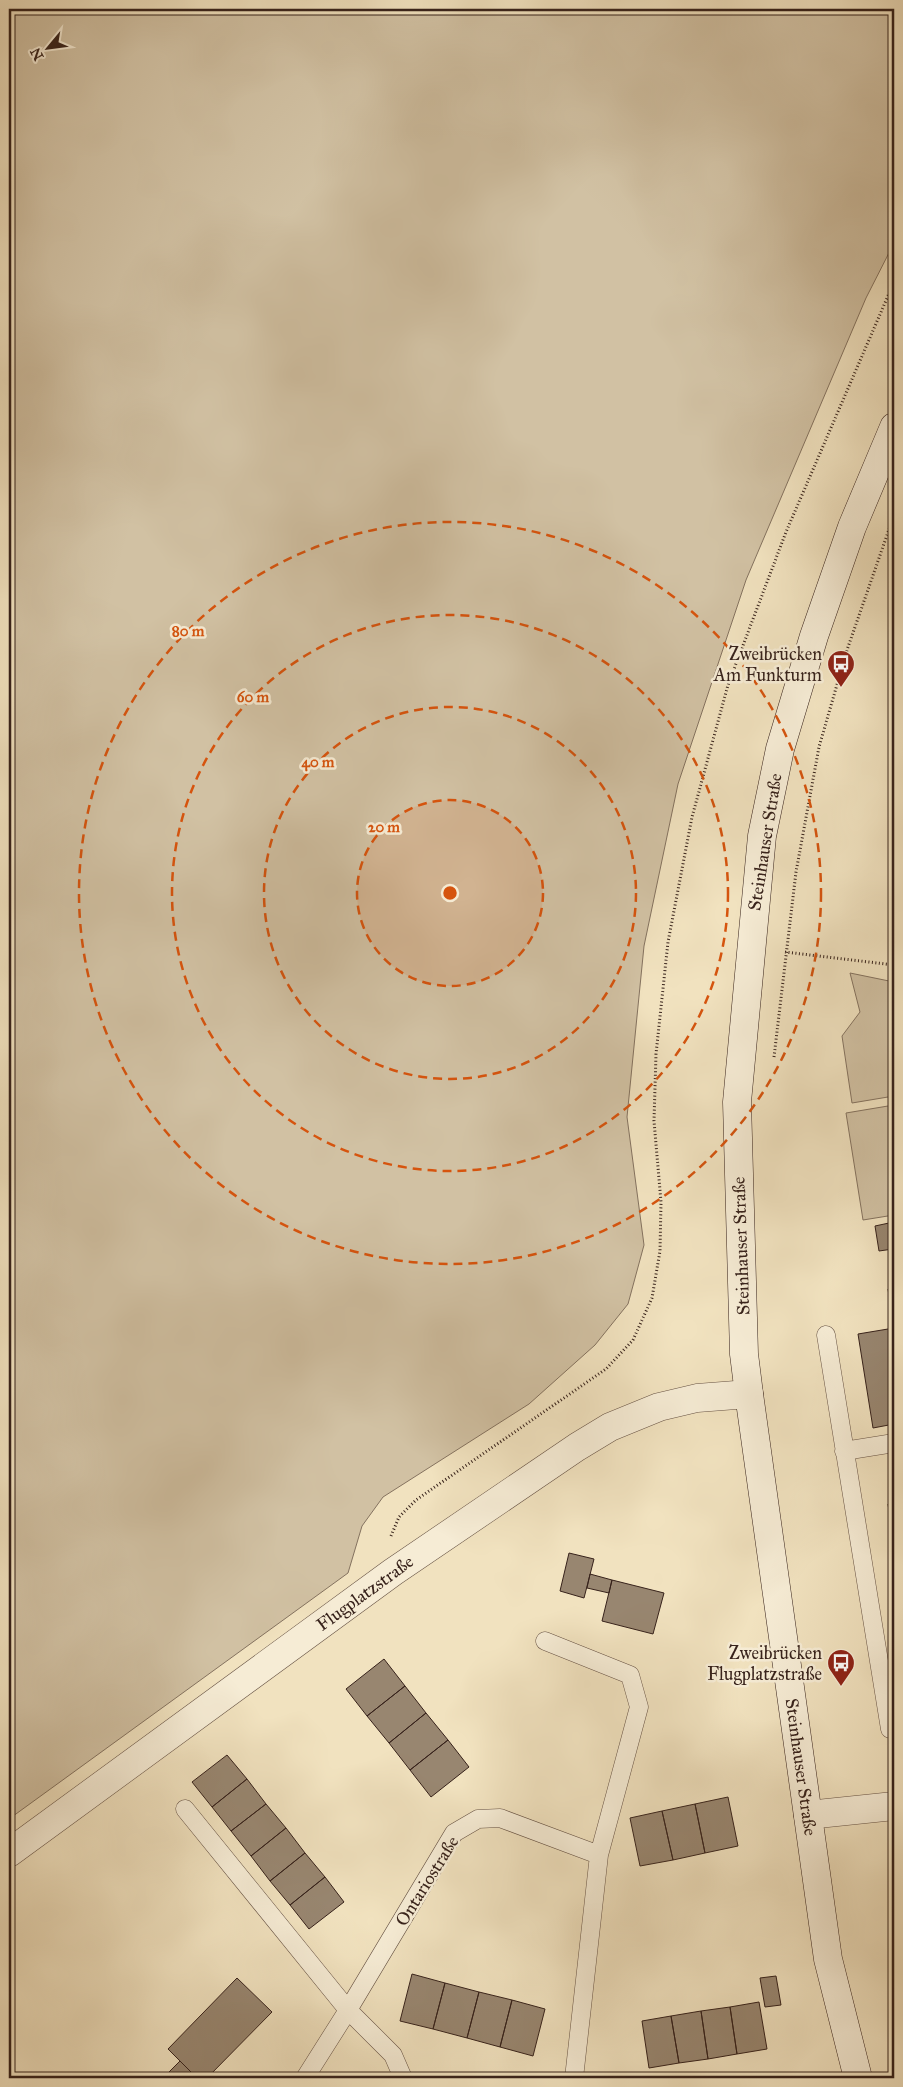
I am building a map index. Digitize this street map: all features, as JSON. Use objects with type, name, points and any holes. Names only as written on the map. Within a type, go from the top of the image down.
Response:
[{"type":"main road","name":"Steinhauser Straße","points":[[858,2078],[828,1958],[744,1354],[737,1102],[750,947],[762,836],[780,749],[814,636],[852,527],[894,426]]},
{"type":"main road","name":"Flugplatzstraße","points":[[9,1852],[393,1572],[576,1447],[610,1427],[659,1407],[697,1398],[749,1394]]},
{"type":"main road","points":[[808,1815],[894,1806]]},
{"type":"lane","points":[[826,1335],[890,1729]]},
{"type":"lane","points":[[844,1451],[894,1444]]},
{"type":"lane","points":[[545,1641],[630,1675],[639,1707],[599,1855],[574,2078]]},
{"type":"lane","points":[[185,1808],[348,2010],[394,2055],[403,2078]]},
{"type":"lane","name":"Ontariostraße","points":[[305,2078],[454,1833],[478,1819],[500,1818],[599,1855]]},
{"type":"path","points":[[393,1572],[391,1535],[399,1517],[416,1500],[606,1370],[633,1340],[652,1298],[660,1251],[661,1202],[654,1121],[656,1054],[668,942],[692,817],[728,685],[779,550],[894,282]]},
{"type":"path","points":[[774,1058],[796,872],[819,747],[847,650],[894,514]]},
{"type":"path","points":[[750,947],[894,965]]},
{"type":"shaded area","points":[[9,9],[894,9],[894,243],[866,298],[746,580],[678,784],[644,946],[627,1117],[644,1245],[628,1304],[595,1345],[529,1404],[383,1497],[362,1526],[348,1573],[9,1819]]},
{"type":"shaded area","points":[[850,973],[894,982],[894,1096],[852,1103],[842,1036],[860,1012]]},
{"type":"shaded area","points":[[894,1105],[894,1215],[863,1220],[846,1113]]},
{"type":"building","points":[[894,1222],[894,1249],[893,1249],[889,1223]]},
{"type":"building","points":[[889,1223],[893,1249],[879,1251],[875,1226]]},
{"type":"building","points":[[894,1288],[894,1314],[892,1314],[888,1289]]},
{"type":"building","points":[[894,1328],[894,1424],[873,1428],[858,1334]]},
{"type":"building","points":[[894,1503],[894,1546],[888,1504]]},
{"type":"building","points":[[569,1553],[594,1559],[584,1598],[560,1591]]},
{"type":"building","points":[[590,1574],[612,1580],[609,1593],[587,1588]]},
{"type":"building","points":[[612,1580],[664,1593],[653,1634],[602,1621]]},
{"type":"building","points":[[894,1589],[894,1613],[891,1590]]},
{"type":"building","points":[[384,1659],[405,1686],[367,1716],[346,1689]]},
{"type":"building","points":[[405,1686],[426,1713],[389,1743],[367,1716]]},
{"type":"building","points":[[426,1713],[448,1740],[410,1770],[389,1743]]},
{"type":"building","points":[[448,1740],[469,1767],[431,1797],[410,1770]]},
{"type":"building","points":[[227,1755],[247,1779],[212,1807],[192,1782]]},
{"type":"building","points":[[247,1779],[266,1804],[231,1831],[212,1807]]},
{"type":"building","points":[[728,1797],[738,1846],[705,1853],[695,1804]]},
{"type":"building","points":[[266,1804],[286,1828],[251,1856],[231,1831]]},
{"type":"building","points":[[695,1804],[705,1853],[673,1860],[662,1811]]},
{"type":"building","points":[[662,1811],[673,1860],[640,1866],[630,1818]]},
{"type":"building","points":[[286,1828],[305,1853],[270,1881],[251,1856]]},
{"type":"building","points":[[305,1853],[325,1877],[290,1905],[270,1881]]},
{"type":"building","points":[[325,1877],[344,1902],[309,1929],[290,1905]]},
{"type":"building","points":[[412,1974],[445,1983],[433,2029],[400,2021]]},
{"type":"building","points":[[776,1976],[781,2005],[765,2007],[760,1978]]},
{"type":"building","points":[[237,1978],[272,2012],[207,2078],[197,2078],[168,2049]]},
{"type":"building","points":[[445,1983],[479,1992],[467,2038],[433,2029]]},
{"type":"building","points":[[479,1992],[512,2000],[500,2047],[467,2038]]},
{"type":"building","points":[[512,2000],[545,2009],[533,2056],[500,2047]]},
{"type":"building","points":[[759,2002],[767,2049],[737,2054],[730,2007]]},
{"type":"building","points":[[730,2007],[737,2054],[708,2059],[701,2011]]},
{"type":"building","points":[[701,2011],[708,2059],[679,2063],[671,2016]]},
{"type":"building","points":[[671,2016],[679,2063],[649,2068],[642,2021]]},
{"type":"building","points":[[180,2061],[197,2078],[163,2078]]},
{"type":"place","name":"Zweibrücken Am Funkturm","points":[[841,688]]},
{"type":"place","name":"Zweibrücken Flugplatzstraße","points":[[841,1687]]}]
